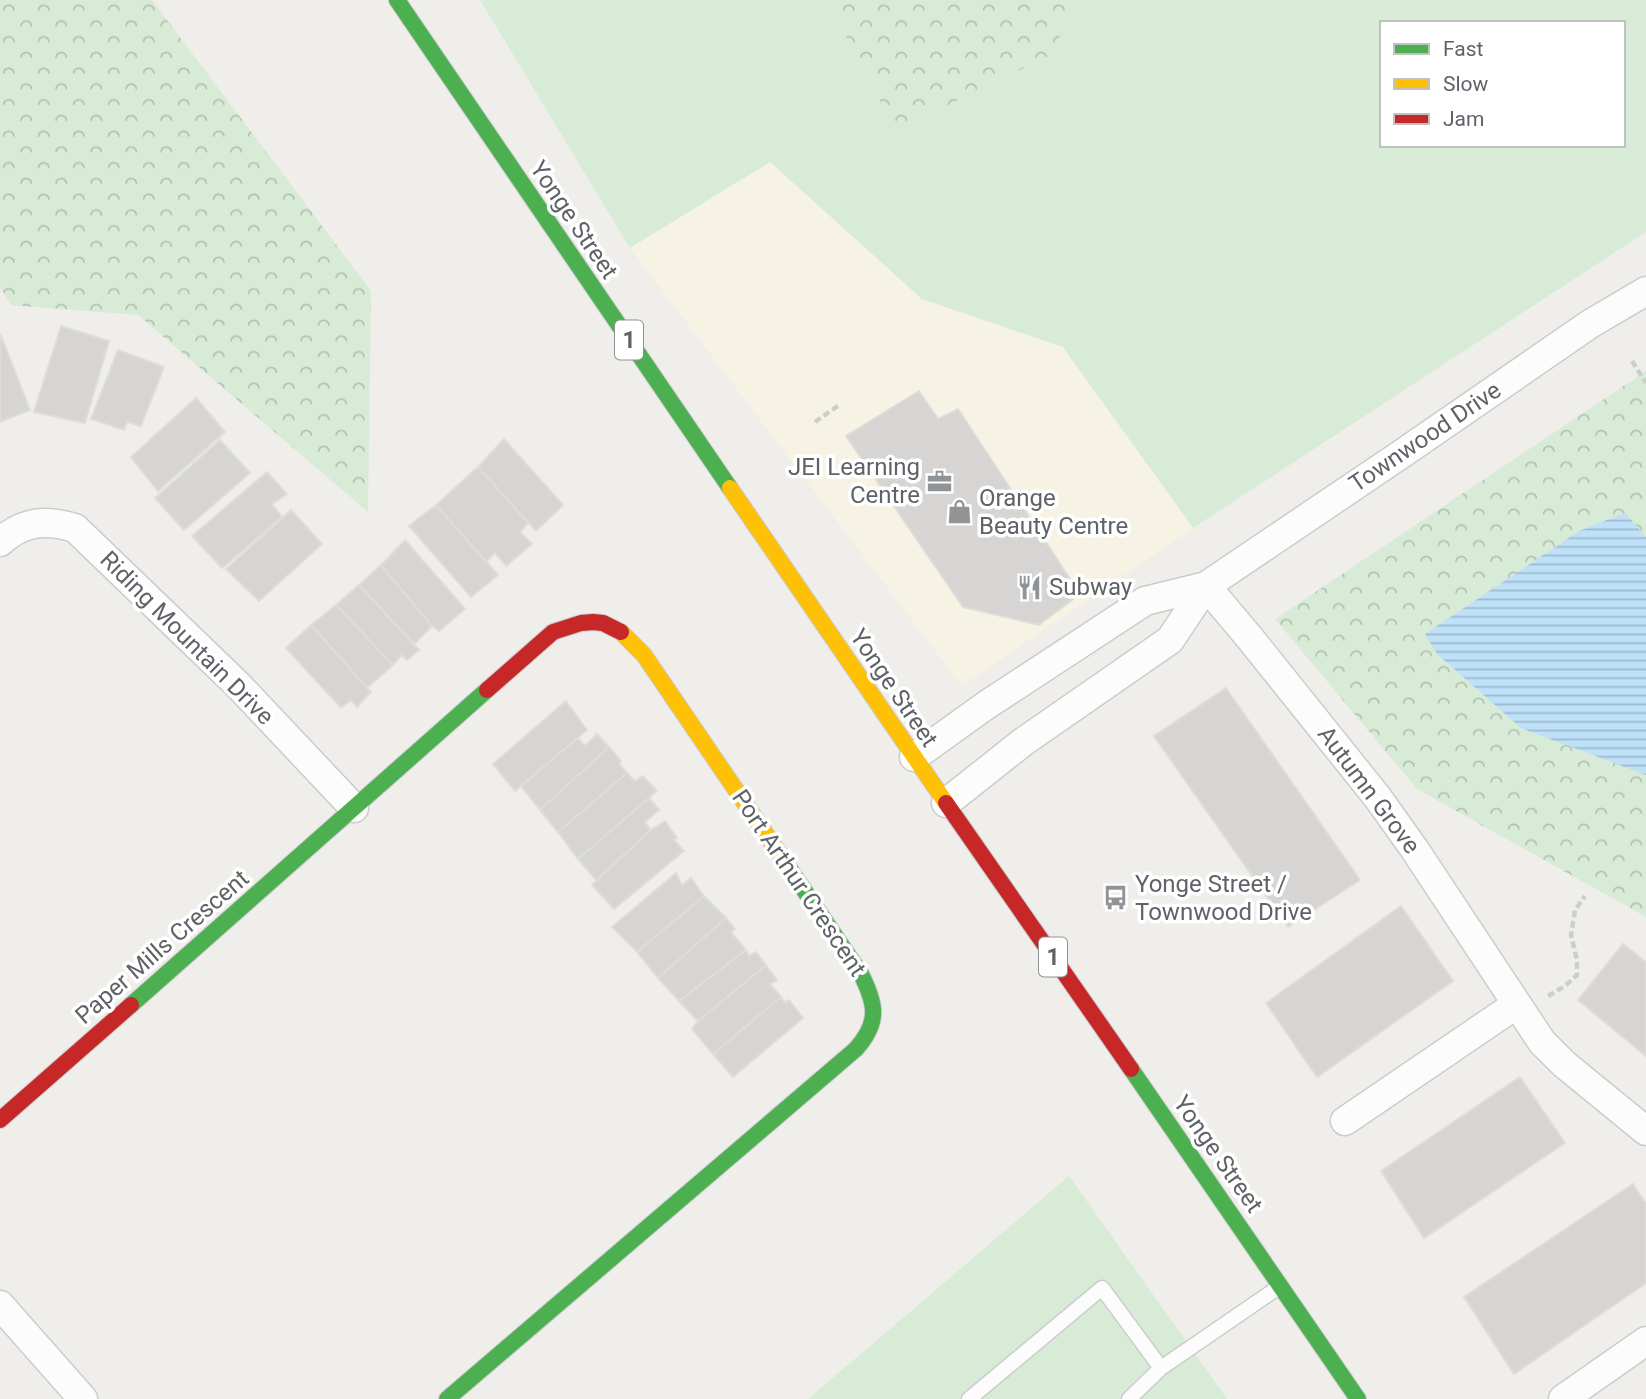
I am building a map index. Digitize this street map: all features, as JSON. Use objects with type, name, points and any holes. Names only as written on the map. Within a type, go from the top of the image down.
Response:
[{"type":"street","name":"Yonge Street","points":[[397,0],[914,757],[1358,1399]]},
{"type":"street","name":"Townwood Drive","points":[[914,757],[985,706],[1145,601],[1206,586],[1590,324],[1646,291]]},
{"type":"street","name":"Riding Mountain Drive","points":[[0,542],[9,533],[32,523],[57,523],[75,528],[238,685],[354,808]]},
{"type":"street","name":"Townwood Drive","points":[[946,803],[1023,742],[1170,640],[1206,586]]},
{"type":"street","name":"Autumn Grove","points":[[1206,586],[1378,799],[1528,1003],[1542,1042],[1598,1093],[1646,1131]]},
{"type":"street","name":"Port Arthur Crescent","points":[[354,808],[552,632],[574,624],[594,621],[612,625],[630,638],[644,655],[861,974],[872,995],[875,1016],[869,1035],[856,1049],[447,1399]]},
{"type":"street","name":"Paper Mills Crescent","points":[[0,1120],[354,808]]},
{"type":"street","points":[[1345,1121],[1528,1003]]},
{"type":"street","points":[[0,1305],[83,1399]]},
{"type":"street","points":[[1563,1399],[1646,1342]]},
{"type":"lane","points":[[1129,1399],[1161,1368],[1281,1285]]},
{"type":"lane","points":[[969,1399],[1102,1288],[1161,1368]]},
{"type":"path","points":[[1632,361],[1646,383]]},
{"type":"path","points":[[815,422],[839,405]]},
{"type":"path","points":[[1528,1003],[1565,986],[1577,975],[1577,960],[1571,935],[1575,910],[1585,896]]},
{"type":"shaded area","points":[[769,161],[922,299],[1063,347],[1193,528],[962,686],[630,248]]},
{"type":"green space","points":[[0,0],[152,0],[371,291],[368,512],[138,315],[11,305],[0,287]]},
{"type":"green space","points":[[480,0],[1646,0],[1646,232],[1193,528],[1063,347],[922,299],[770,162],[630,248]]},
{"type":"green space","points":[[827,0],[1068,0],[1056,52],[896,131]]},
{"type":"green space","points":[[1646,371],[1646,917],[1417,789],[1275,619]]},
{"type":"green space","points":[[1069,1176],[1227,1399],[808,1399]]},
{"type":"water","points":[[1625,513],[1646,537],[1646,775],[1521,728],[1437,654],[1425,634],[1579,531]]},
{"type":"building","points":[[61,326],[109,341],[85,423],[34,412]]},
{"type":"building","points":[[0,333],[30,410],[0,422]]},
{"type":"building","points":[[118,350],[164,367],[141,426],[127,422],[124,430],[91,419]]},
{"type":"building","points":[[919,391],[938,419],[958,409],[1080,594],[1039,625],[963,607],[846,436]]},
{"type":"building","points":[[196,398],[225,432],[158,491],[131,457]]},
{"type":"building","points":[[504,439],[563,505],[536,531],[478,467]]},
{"type":"building","points":[[220,440],[250,473],[184,530],[155,498]]},
{"type":"building","points":[[478,467],[528,523],[520,532],[532,544],[506,566],[495,553],[486,562],[436,505]]},
{"type":"building","points":[[267,472],[287,494],[272,504],[282,517],[222,568],[192,536]]},
{"type":"building","points":[[436,505],[498,575],[471,597],[409,526]]},
{"type":"building","points":[[291,510],[322,544],[259,601],[226,569]]},
{"type":"building","points":[[405,540],[465,609],[439,631],[381,565]]},
{"type":"building","points":[[381,565],[432,626],[414,644],[359,585]]},
{"type":"building","points":[[359,585],[419,650],[407,660],[402,655],[393,665],[336,605]]},
{"type":"building","points":[[336,605],[393,665],[367,688],[311,625]]},
{"type":"building","points":[[311,625],[371,692],[357,707],[351,700],[341,708],[286,648]]},
{"type":"building","points":[[1226,688],[1360,880],[1288,927],[1154,736]]},
{"type":"building","points":[[566,701],[587,730],[515,791],[493,764]]},
{"type":"building","points":[[597,734],[609,747],[540,810],[521,786],[578,738],[585,746]]},
{"type":"building","points":[[609,747],[627,773],[558,832],[540,810]]},
{"type":"building","points":[[627,773],[635,781],[643,776],[657,791],[578,859],[558,832]]},
{"type":"building","points":[[649,798],[659,810],[645,822],[651,830],[596,880],[578,859]]},
{"type":"building","points":[[665,821],[677,838],[674,840],[684,851],[614,909],[592,885],[651,830]]},
{"type":"building","points":[[676,873],[682,885],[691,878],[704,896],[637,952],[612,927]]},
{"type":"building","points":[[704,896],[726,918],[658,978],[637,952]]},
{"type":"building","points":[[1401,906],[1453,981],[1317,1077],[1266,1003]]},
{"type":"building","points":[[726,918],[735,929],[731,932],[746,950],[679,1001],[658,978]]},
{"type":"building","points":[[1623,944],[1646,962],[1646,1056],[1578,1000]]},
{"type":"building","points":[[746,950],[749,956],[756,952],[766,965],[698,1021],[679,1001]]},
{"type":"building","points":[[766,965],[777,980],[770,984],[781,997],[713,1054],[692,1029],[698,1021]]},
{"type":"building","points":[[781,997],[785,1003],[789,1000],[803,1018],[733,1077],[713,1054]]},
{"type":"building","points":[[1520,1077],[1565,1143],[1424,1238],[1381,1171]]},
{"type":"building","points":[[1633,1184],[1646,1204],[1646,1283],[1514,1374],[1464,1297]]},
{"type":"traffic: fast","points":[[397,0],[730,488]]},
{"type":"traffic: fast","points":[[131,1005],[487,690]]},
{"type":"traffic: fast","points":[[447,1399],[856,1049],[864,1039],[873,1013],[866,985],[789,868]]},
{"type":"traffic: fast","points":[[1131,1069],[1358,1399]]},
{"type":"traffic: slow","points":[[730,488],[946,803]]},
{"type":"traffic: slow","points":[[621,632],[644,655],[789,868]]},
{"type":"traffic: jam","points":[[487,690],[553,632],[593,622],[603,623],[621,632]]},
{"type":"traffic: jam","points":[[946,803],[1131,1069]]},
{"type":"traffic: jam","points":[[0,1120],[131,1005]]},
{"type":"place","name":"JEI Learning Centre","points":[[940,481]]},
{"type":"place","name":"Orange Beauty Centre","points":[[959,512]]},
{"type":"place","name":"Subway","points":[[1029,587]]},
{"type":"place","name":"Yonge Street / Townwood Drive","points":[[1115,898]]}]
